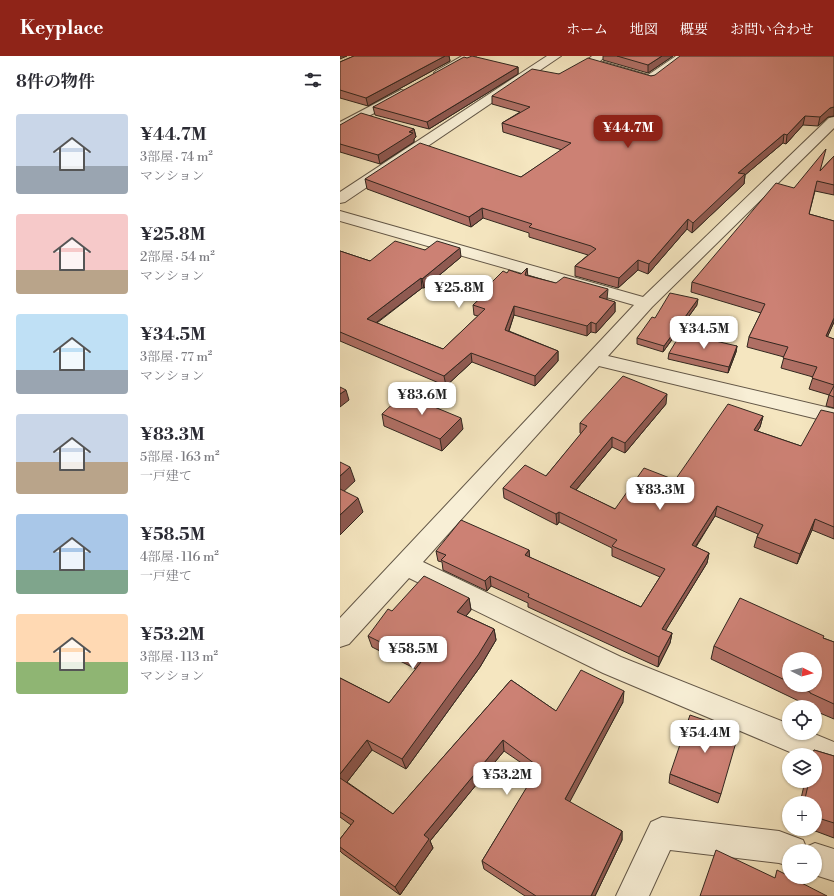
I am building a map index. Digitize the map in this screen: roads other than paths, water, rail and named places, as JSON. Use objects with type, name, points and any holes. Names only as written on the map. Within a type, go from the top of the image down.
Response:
[{"type":"street","points":[[340,199],[555,56]]},
{"type":"street","points":[[600,56],[591,62],[650,79],[683,56]]},
{"type":"street","points":[[429,79],[475,57]]},
{"type":"street","points":[[518,67],[532,70]]},
{"type":"street","points":[[340,127],[408,90]]},
{"type":"street","points":[[340,110],[375,120]]},
{"type":"street","points":[[340,636],[646,303],[834,122]]},
{"type":"street","points":[[419,133],[434,137]]},
{"type":"street","points":[[340,216],[646,303]]},
{"type":"street","points":[[593,360],[834,416]]},
{"type":"street","points":[[405,565],[612,665],[834,756]]},
{"type":"street","points":[[632,896],[662,833],[782,848]]},
{"type":"street","points":[[822,861],[834,865]]}]
